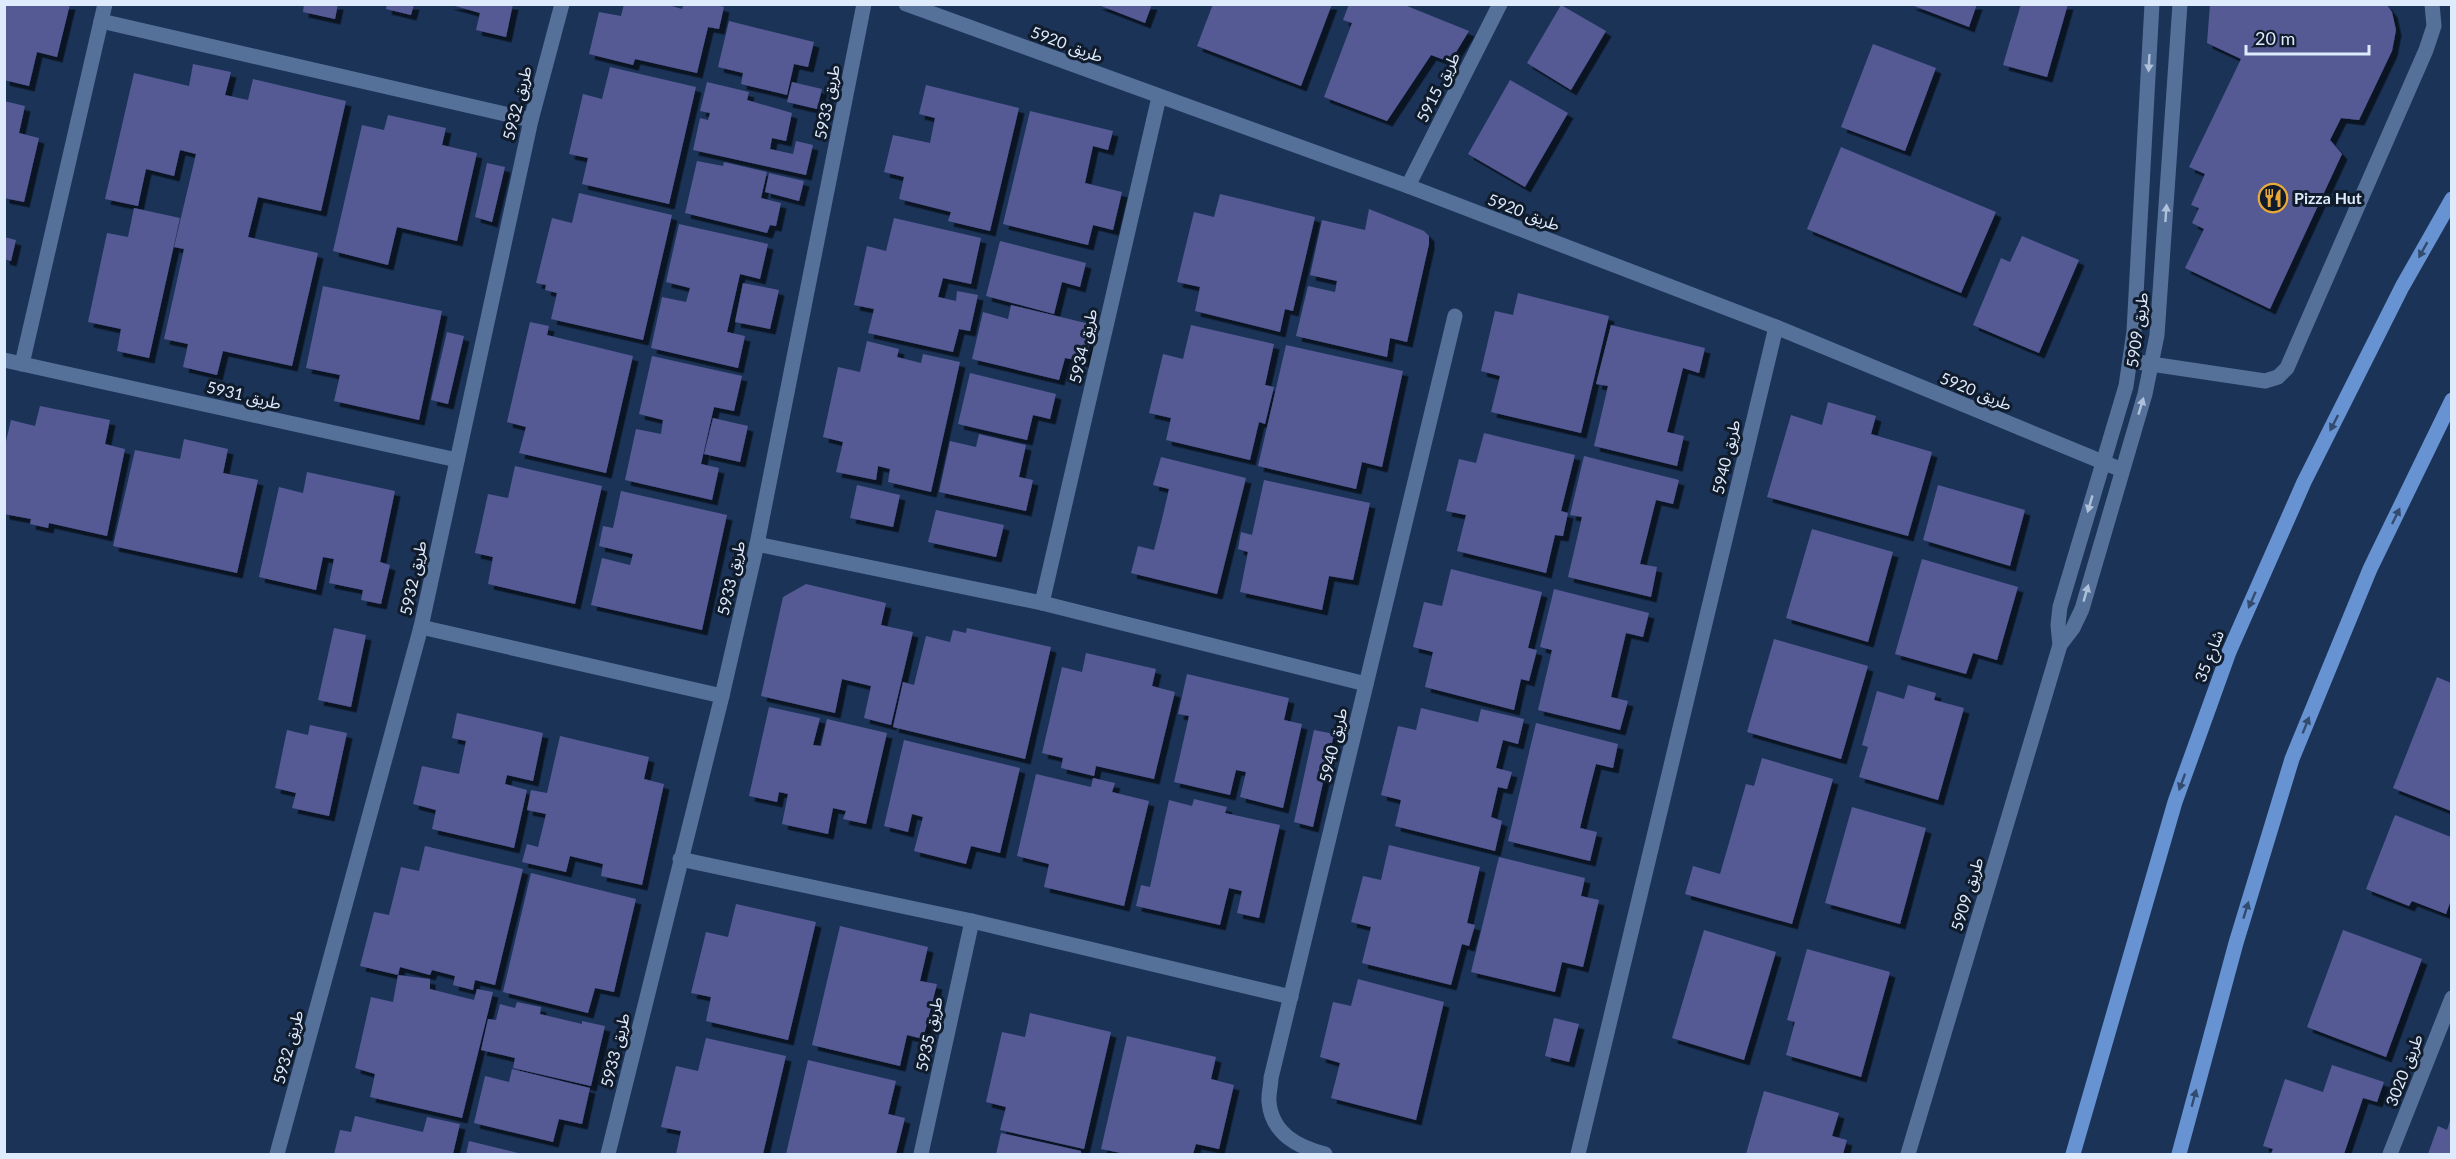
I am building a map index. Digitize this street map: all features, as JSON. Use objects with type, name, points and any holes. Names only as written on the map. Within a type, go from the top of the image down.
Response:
[{"type":"main road","name":"شارع 35","points":[[2073,1155],[2175,802],[2229,652],[2304,482],[2402,287],[2451,199]]},
{"type":"main road","points":[[2179,1155],[2236,943],[2292,759],[2370,569],[2451,400]]},
{"type":"street","points":[[22,364],[105,4]]},
{"type":"street","name":"طريق 5932","points":[[277,1155],[421,627],[531,120],[561,4]]},
{"type":"street","name":"طريق 5933","points":[[608,1155],[722,696],[757,544],[864,4]]},
{"type":"street","name":"طريق 5920","points":[[906,4],[1408,186],[1776,327],[2122,470]]},
{"type":"street","name":"طريق 5915","points":[[1408,186],[1500,4]]},
{"type":"street","name":"طريق 5909","points":[[2060,645],[2058,626],[2060,607],[2126,386],[2131,361],[2152,4]]},
{"type":"street","name":"طريق 5909","points":[[1908,1155],[2060,645],[2073,628],[2082,609],[2152,364],[2160,306],[2180,4]]},
{"type":"street","points":[[2131,361],[2265,381],[2278,377],[2288,368],[2426,50],[2434,26],[2432,4]]},
{"type":"street","points":[[101,21],[531,120]]},
{"type":"street","name":"طريق 5934","points":[[1042,603],[1159,97]]},
{"type":"street","name":"طريق 5940","points":[[1325,1155],[1296,1145],[1278,1127],[1269,1103],[1271,1078],[1455,316]]},
{"type":"street","name":"طريق 5940","points":[[1578,1155],[1776,327]]},
{"type":"street","name":"طريق 5931","points":[[4,360],[457,460]]},
{"type":"street","points":[[757,544],[1042,603],[1366,684]]},
{"type":"street","points":[[421,627],[722,696]]},
{"type":"street","points":[[680,859],[972,921],[1291,997]]},
{"type":"street","name":"طريق 5935","points":[[921,1155],[972,921]]},
{"type":"street","name":"طريق 3020","points":[[2390,1155],[2451,998]]},
{"type":"building","points":[[4,4],[70,4],[57,57],[37,52],[29,86],[4,80]]},
{"type":"building","points":[[304,4],[338,4],[335,19],[303,12]]},
{"type":"building","points":[[387,4],[414,4],[411,15],[386,9]]},
{"type":"building","points":[[448,4],[513,4],[506,37],[476,30],[480,13]]},
{"type":"building","points":[[624,4],[665,4],[682,9],[684,4],[713,4],[724,7],[719,29],[708,27],[697,73],[635,59],[633,65],[589,54],[599,12],[621,16]]},
{"type":"building","points":[[1096,4],[1152,4],[1145,23]]},
{"type":"building","points":[[1213,4],[1332,4],[1301,86],[1197,46]]},
{"type":"building","points":[[1349,4],[1402,4],[1469,31],[1450,62],[1431,55],[1387,121],[1324,97],[1352,23],[1343,20]]},
{"type":"building","points":[[1909,4],[1977,4],[1969,27]]},
{"type":"building","points":[[2021,4],[2068,4],[2047,77],[2003,65]]},
{"type":"building","points":[[2210,4],[2386,4],[2392,12],[2396,30],[2392,51],[2359,120],[2341,118],[2330,140],[2342,154],[2270,309],[2185,268],[2204,229],[2192,223],[2199,208],[2191,205],[2205,174],[2189,167],[2241,59],[2207,43]]},
{"type":"building","points":[[1561,5],[1606,31],[1571,90],[1527,63]]},
{"type":"building","points":[[729,21],[814,42],[808,67],[794,64],[787,95],[741,84],[743,73],[718,67]]},
{"type":"building","points":[[1873,44],[1936,68],[1905,151],[1841,127]]},
{"type":"building","points":[[193,64],[231,72],[225,95],[248,100],[253,79],[346,101],[321,211],[258,197],[248,237],[318,253],[292,366],[223,351],[217,375],[183,367],[188,344],[164,339],[184,249],[174,247],[196,154],[180,150],[174,176],[146,169],[138,206],[105,199],[134,73],[189,86]]},
{"type":"building","points":[[610,67],[696,87],[669,204],[582,184],[588,158],[569,154],[583,94],[602,99]]},
{"type":"building","points":[[1510,80],[1568,113],[1525,187],[1468,154]]},
{"type":"building","points":[[707,82],[749,92],[747,100],[792,113],[786,141],[772,138],[770,149],[793,154],[796,141],[813,145],[806,175],[693,150],[700,118],[708,120],[710,113],[700,111]]},
{"type":"building","points":[[792,82],[822,89],[817,109],[787,102]]},
{"type":"building","points":[[926,85],[1019,108],[990,231],[948,221],[951,212],[899,199],[904,177],[884,172],[893,135],[930,143],[935,118],[919,114]]},
{"type":"building","points":[[4,101],[25,106],[19,133],[39,138],[24,202],[4,198]]},
{"type":"building","points":[[1030,111],[1113,131],[1108,150],[1093,146],[1085,183],[1122,192],[1113,230],[1093,225],[1088,245],[1003,224]]},
{"type":"building","points":[[388,115],[446,128],[442,145],[477,153],[457,241],[397,227],[388,265],[333,251],[362,125],[384,130]]},
{"type":"building","points":[[1841,147],[1996,212],[1961,293],[1807,229]]},
{"type":"building","points":[[697,161],[723,166],[724,162],[767,172],[761,198],[781,203],[776,226],[770,225],[767,233],[685,213]]},
{"type":"building","points":[[487,163],[505,167],[492,222],[475,217]]},
{"type":"building","points":[[769,173],[804,181],[799,201],[765,192]]},
{"type":"building","points":[[579,193],[672,215],[643,340],[551,319],[557,293],[545,290],[546,285],[536,283],[552,218],[572,223]]},
{"type":"building","points":[[1220,194],[1315,217],[1293,311],[1285,309],[1280,332],[1195,311],[1200,287],[1177,282],[1194,212],[1214,217]]},
{"type":"building","points":[[134,208],[180,218],[149,358],[117,351],[121,329],[88,322],[107,233],[128,237]]},
{"type":"building","points":[[1369,209],[1424,231],[1429,236],[1407,342],[1390,338],[1387,357],[1296,336],[1308,286],[1335,292],[1337,281],[1310,275],[1322,220],[1365,230]]},
{"type":"building","points":[[894,218],[981,238],[971,284],[943,278],[938,297],[956,301],[957,291],[978,295],[970,331],[959,329],[953,352],[868,333],[874,309],[854,305],[867,246],[886,251]]},
{"type":"building","points":[[679,224],[768,244],[760,279],[740,274],[727,332],[745,336],[738,368],[651,348],[662,297],[686,302],[690,288],[666,282]]},
{"type":"building","points":[[2022,236],[2079,260],[2039,353],[1973,325],[2001,258],[2010,262]]},
{"type":"building","points":[[4,237],[16,240],[11,261],[4,259]]},
{"type":"building","points":[[1000,241],[1086,263],[1080,287],[1062,282],[1054,314],[986,296]]},
{"type":"building","points":[[743,283],[779,290],[770,329],[735,322]]},
{"type":"building","points":[[323,286],[442,311],[419,420],[334,401],[340,375],[306,368]]},
{"type":"building","points":[[1518,293],[1609,316],[1581,433],[1491,412],[1500,376],[1481,371],[1495,311],[1513,315]]},
{"type":"building","points":[[1011,305],[1094,325],[1085,362],[1065,358],[1059,380],[972,359],[983,312],[1008,319]]},
{"type":"building","points":[[530,322],[549,326],[547,335],[633,356],[606,473],[519,453],[526,427],[507,422]]},
{"type":"building","points":[[1191,325],[1274,344],[1265,385],[1274,387],[1265,424],[1259,422],[1250,460],[1166,440],[1171,418],[1149,413],[1163,354],[1183,359]]},
{"type":"building","points":[[1611,325],[1705,348],[1699,373],[1683,368],[1667,432],[1684,436],[1677,466],[1594,446],[1608,386],[1596,384]]},
{"type":"building","points":[[447,332],[464,336],[448,404],[431,400]]},
{"type":"building","points":[[867,341],[899,349],[897,357],[921,363],[923,354],[960,362],[931,492],[888,482],[890,469],[878,466],[876,480],[836,472],[843,442],[823,437],[838,367],[860,372]]},
{"type":"building","points":[[1286,345],[1403,371],[1382,467],[1362,462],[1356,489],[1258,466]]},
{"type":"building","points":[[652,356],[742,376],[734,411],[714,407],[701,464],[719,468],[712,500],[625,480],[636,429],[661,434],[663,420],[639,414]]},
{"type":"building","points":[[970,373],[1056,394],[1050,419],[1033,415],[1027,440],[958,424]]},
{"type":"building","points":[[1828,402],[1876,416],[1871,434],[1932,452],[1908,536],[1767,497],[1791,415],[1822,425]]},
{"type":"building","points":[[40,406],[110,420],[105,444],[125,449],[107,536],[49,523],[48,528],[30,524],[31,519],[4,514],[4,450],[11,420],[35,426]]},
{"type":"building","points":[[713,418],[748,426],[740,462],[704,454]]},
{"type":"building","points":[[1484,433],[1575,455],[1561,511],[1568,513],[1563,536],[1555,535],[1546,573],[1457,551],[1466,515],[1446,511],[1459,459],[1476,463]]},
{"type":"building","points":[[979,434],[1026,445],[1019,477],[1033,480],[1026,511],[939,492],[950,441],[976,447]]},
{"type":"building","points":[[184,439],[228,449],[223,473],[258,480],[237,573],[113,546],[135,450],[180,459]]},
{"type":"building","points":[[1584,456],[1679,480],[1673,504],[1656,500],[1640,564],[1657,567],[1651,597],[1568,577],[1582,517],[1570,515]]},
{"type":"building","points":[[1161,457],[1246,478],[1217,594],[1131,573],[1138,546],[1154,550],[1169,489],[1153,485]]},
{"type":"building","points":[[515,466],[602,486],[575,604],[488,584],[493,557],[475,553],[488,494],[508,498]]},
{"type":"building","points":[[307,472],[395,491],[380,562],[390,565],[381,604],[361,600],[363,590],[329,583],[334,559],[323,557],[316,590],[259,577],[279,487],[303,493]]},
{"type":"building","points":[[1264,480],[1370,503],[1353,580],[1329,576],[1322,610],[1240,592],[1248,552],[1238,549],[1241,532],[1252,535]]},
{"type":"building","points":[[857,485],[900,495],[893,527],[850,518]]},
{"type":"building","points":[[1938,485],[2025,510],[2010,566],[1923,540]]},
{"type":"building","points":[[621,491],[727,515],[702,630],[591,605],[602,558],[630,565],[633,554],[599,546],[603,526],[613,528]]},
{"type":"building","points":[[936,510],[1004,525],[996,557],[928,542]]},
{"type":"building","points":[[1812,529],[1893,552],[1868,642],[1786,618]]},
{"type":"building","points":[[1922,559],[2018,587],[1997,660],[1973,653],[1966,674],[1895,654]]},
{"type":"building","points":[[1451,569],[1542,592],[1528,648],[1537,650],[1529,681],[1521,679],[1514,710],[1425,687],[1433,652],[1413,647],[1424,602],[1442,606]]},
{"type":"building","points":[[806,584],[886,603],[881,625],[913,632],[891,725],[864,718],[871,686],[842,679],[835,713],[761,696],[783,597]]},
{"type":"building","points":[[1554,589],[1649,613],[1643,637],[1626,633],[1611,697],[1628,701],[1620,730],[1538,710],[1552,650],[1540,647]]},
{"type":"building","points":[[334,628],[366,635],[351,707],[318,700]]},
{"type":"building","points":[[967,628],[1051,647],[1025,759],[893,727],[903,682],[914,685],[926,636],[950,642],[953,630],[966,633]]},
{"type":"building","points":[[1774,639],[1868,666],[1841,759],[1747,732]]},
{"type":"building","points":[[1086,653],[1156,669],[1152,686],[1175,692],[1154,779],[1096,766],[1094,776],[1061,768],[1063,758],[1042,753],[1062,667],[1082,672]]},
{"type":"building","points":[[1187,674],[1289,698],[1284,720],[1302,724],[1283,808],[1240,797],[1246,772],[1236,770],[1230,795],[1174,782],[1189,716],[1178,714]]},
{"type":"building","points":[[2437,677],[2451,683],[2451,811],[2393,788]]},
{"type":"building","points":[[1908,685],[1936,693],[1934,700],[1964,708],[1938,800],[1859,777],[1868,747],[1862,745],[1877,691],[1904,699]]},
{"type":"building","points":[[769,707],[820,718],[813,745],[821,746],[827,719],[887,733],[866,824],[843,819],[846,811],[833,808],[828,834],[782,824],[788,794],[779,792],[777,802],[749,796]]},
{"type":"building","points":[[1421,708],[1478,722],[1481,709],[1524,719],[1518,744],[1503,740],[1496,768],[1512,772],[1507,789],[1498,787],[1491,817],[1502,821],[1495,851],[1395,826],[1401,800],[1381,795],[1398,726],[1416,730]]},
{"type":"building","points":[[457,713],[543,733],[533,781],[507,775],[505,784],[527,790],[514,848],[432,829],[436,810],[413,804],[422,766],[459,774],[466,741],[452,738]]},
{"type":"building","points":[[1536,723],[1618,744],[1613,768],[1596,764],[1580,828],[1597,832],[1590,861],[1508,841]]},
{"type":"building","points":[[310,725],[347,733],[329,816],[292,808],[296,793],[275,788],[287,730],[308,735]]},
{"type":"building","points":[[1314,730],[1334,734],[1313,827],[1294,822]]},
{"type":"building","points":[[560,736],[649,757],[644,779],[664,784],[642,885],[601,876],[603,864],[570,856],[566,872],[522,862],[527,844],[538,847],[546,814],[527,810],[531,790],[547,793]]},
{"type":"building","points":[[904,740],[1020,768],[1000,853],[971,846],[966,864],[914,851],[923,817],[912,814],[908,832],[884,826]]},
{"type":"building","points":[[1762,758],[1833,779],[1792,924],[1685,894],[1693,866],[1720,874],[1746,784],[1754,786]]},
{"type":"building","points":[[1036,774],[1091,787],[1093,778],[1115,783],[1112,792],[1149,801],[1124,906],[1044,887],[1049,864],[1017,856]]},
{"type":"building","points":[[1194,799],[1227,807],[1225,813],[1280,825],[1259,918],[1237,913],[1242,891],[1229,888],[1220,925],[1136,906],[1141,885],[1150,887],[1169,800],[1192,806]]},
{"type":"building","points":[[1852,807],[1926,828],[1900,924],[1825,903]]},
{"type":"building","points":[[2395,815],[2451,837],[2451,900],[2446,914],[2412,901],[2409,906],[2366,889]]},
{"type":"building","points":[[1389,845],[1480,867],[1467,923],[1475,925],[1469,946],[1462,944],[1451,985],[1362,963],[1371,927],[1351,922],[1363,876],[1381,880]]},
{"type":"building","points":[[425,846],[523,869],[495,985],[475,980],[473,990],[453,985],[455,976],[432,970],[430,975],[400,967],[398,975],[360,966],[374,912],[389,915],[401,867],[419,871]]},
{"type":"building","points":[[1499,857],[1585,878],[1581,896],[1599,900],[1583,967],[1562,962],[1555,992],[1471,972]]},
{"type":"building","points":[[531,873],[636,899],[614,992],[595,988],[588,1013],[503,992]]},
{"type":"building","points":[[736,904],[816,922],[788,1040],[706,1021],[711,997],[691,993],[706,932],[728,937]]},
{"type":"building","points":[[840,926],[928,947],[920,981],[937,984],[923,1039],[907,1035],[900,1066],[812,1045]]},
{"type":"building","points":[[1704,930],[1776,952],[1744,1060],[1672,1038]]},
{"type":"building","points":[[2343,930],[2422,959],[2386,1057],[2307,1027]]},
{"type":"building","points":[[1807,949],[1890,972],[1861,1077],[1786,1055],[1795,1022],[1787,1020]]},
{"type":"building","points":[[398,975],[430,979],[430,989],[474,1000],[477,989],[493,992],[462,1118],[370,1097],[375,1074],[355,1068],[371,997],[393,1002]]},
{"type":"building","points":[[1358,979],[1444,1002],[1416,1120],[1331,1098],[1340,1063],[1320,1057],[1333,1002],[1351,1006]]},
{"type":"building","points":[[517,1002],[541,1007],[540,1014],[582,1024],[582,1021],[605,1026],[591,1086],[513,1068],[515,1058],[481,1050],[488,1019],[496,1020],[500,1004],[515,1008]]},
{"type":"building","points":[[1030,1013],[1111,1032],[1084,1149],[1000,1130],[1006,1107],[986,1102],[1002,1032],[1025,1037]]},
{"type":"building","points":[[1554,1018],[1579,1024],[1569,1062],[1545,1056]]},
{"type":"building","points":[[1127,1036],[1216,1057],[1211,1079],[1234,1085],[1219,1149],[1196,1144],[1193,1154],[1126,1154],[1101,1149]]},
{"type":"building","points":[[706,1038],[786,1056],[763,1154],[676,1154],[681,1131],[661,1127],[676,1066],[698,1071]]},
{"type":"building","points":[[808,1060],[896,1081],[888,1114],[905,1118],[896,1154],[786,1154]]},
{"type":"building","points":[[2332,1065],[2384,1082],[2377,1102],[2363,1098],[2344,1154],[2271,1154],[2273,1149],[2263,1146],[2285,1079],[2323,1092]]},
{"type":"building","points":[[512,1069],[590,1088],[582,1124],[559,1119],[553,1142],[474,1123],[485,1076],[509,1082]]},
{"type":"building","points":[[1764,1091],[1839,1113],[1832,1136],[1847,1140],[1843,1154],[1746,1154]]},
{"type":"building","points":[[355,1116],[423,1132],[427,1117],[460,1124],[453,1154],[334,1154],[340,1130],[351,1132]]},
{"type":"building","points":[[2451,1118],[2451,1154],[2428,1154],[2438,1126],[2447,1130]]},
{"type":"building","points":[[1001,1133],[1081,1151],[1081,1154],[996,1154]]},
{"type":"building","points":[[469,1141],[522,1154],[466,1154]]},
{"type":"place","name":"Pizza Hut","points":[[2273,198]]}]
